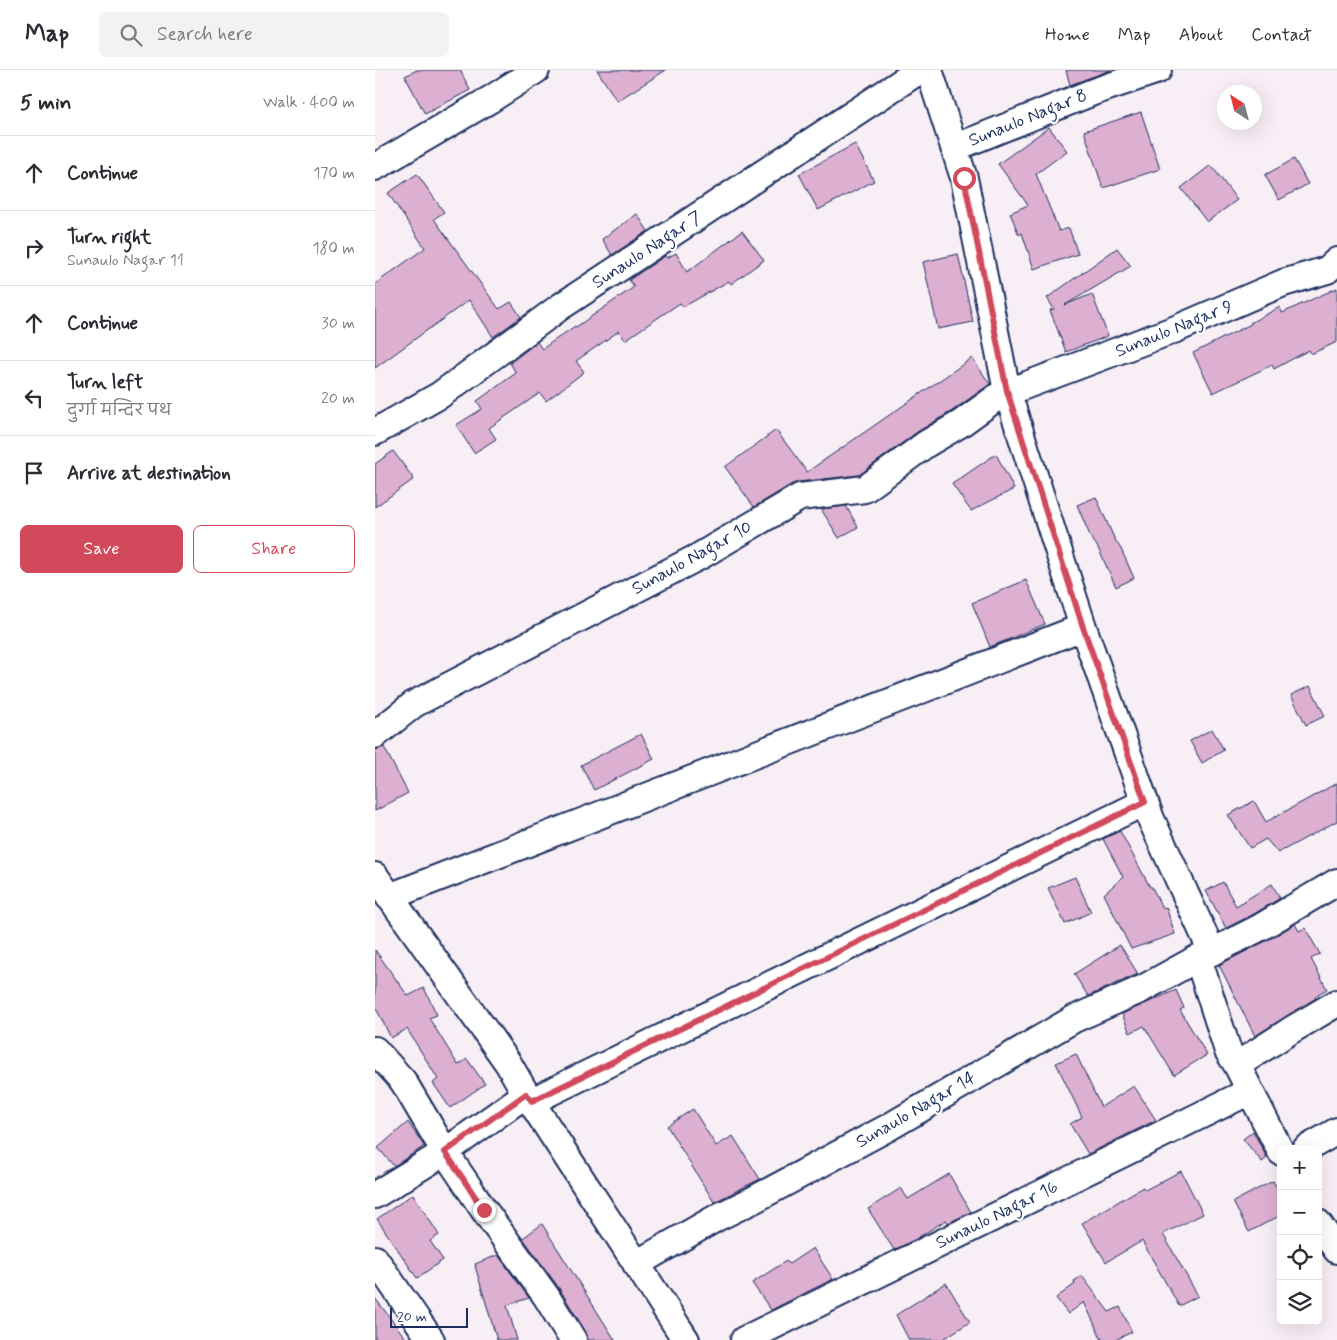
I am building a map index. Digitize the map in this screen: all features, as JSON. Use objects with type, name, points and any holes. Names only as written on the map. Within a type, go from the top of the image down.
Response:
[{"type":"street","points":[[375,166],[491,99],[536,70]]},
{"type":"street","name":"Sunaulo Nagar 7","points":[[375,432],[440,395],[560,307],[920,70]]},
{"type":"street","points":[[929,70],[964,178],[1007,391],[1083,627],[1157,835],[1205,955],[1228,1051],[1237,1064],[1277,1145]]},
{"type":"street","name":"Sunaulo Nagar 8","points":[[954,148],[1093,92],[1158,70]]},
{"type":"street","name":"Sunaulo Nagar 9","points":[[1007,391],[1176,330],[1283,283],[1327,270],[1337,261]]},
{"type":"street","name":"Sunaulo Nagar 10","points":[[375,735],[414,704],[699,556],[800,497],[865,489],[925,444],[960,424],[1007,391]]},
{"type":"street","points":[[686,1340],[508,1063],[382,886],[1083,627]]},
{"type":"street","points":[[375,1195],[529,1097],[1145,802]]},
{"type":"street","name":"Sunaulo Nagar 14","points":[[636,1264],[718,1217],[889,1127],[1074,1019],[1142,988],[1261,927],[1337,882]]},
{"type":"street","points":[[1237,1064],[1337,1003]]},
{"type":"street","points":[[375,1050],[403,1081],[445,1152],[546,1296],[573,1340]]},
{"type":"street","name":"Sunaulo Nagar 16","points":[[744,1340],[1250,1091]]},
{"type":"street","points":[[1313,1145],[1337,1131]]},
{"type":"street","points":[[1322,1229],[1337,1250]]},
{"type":"street","points":[[375,1258],[431,1340]]},
{"type":"building","points":[[417,70],[460,70],[470,90],[425,114],[405,76]]},
{"type":"building","points":[[597,70],[666,70],[617,101]]},
{"type":"building","points":[[1066,70],[1111,70],[1070,85]]},
{"type":"building","points":[[1141,112],[1160,169],[1103,188],[1084,131]]},
{"type":"building","points":[[1049,127],[1067,151],[1036,174],[1059,231],[1069,228],[1078,254],[1034,269],[1022,233],[1019,235],[1010,213],[1028,205],[998,164]]},
{"type":"building","points":[[855,144],[874,181],[818,210],[799,174]]},
{"type":"building","points":[[1294,159],[1308,184],[1279,200],[1265,175]]},
{"type":"building","points":[[1211,165],[1237,200],[1207,222],[1181,188]]},
{"type":"building","points":[[417,174],[444,212],[434,219],[499,309],[511,302],[521,317],[493,337],[469,300],[375,368],[375,284],[425,248],[388,193]]},
{"type":"building","points":[[637,214],[648,231],[612,255],[602,239]]},
{"type":"building","points":[[742,231],[764,260],[731,284],[729,281],[683,307],[680,303],[625,340],[619,331],[576,361],[584,372],[546,401],[540,393],[489,428],[496,439],[474,453],[456,425],[482,409],[477,401],[516,373],[510,363],[537,342],[542,349],[634,287],[629,280],[665,256],[667,258],[676,253],[687,272]]},
{"type":"building","points":[[1117,248],[1131,266],[1065,305],[1092,294],[1108,336],[1066,352],[1050,310],[1054,309],[1047,298]]},
{"type":"building","points":[[958,254],[973,322],[938,329],[923,262]]},
{"type":"building","points":[[1337,288],[1337,342],[1311,354],[1309,350],[1274,369],[1272,365],[1213,393],[1193,353],[1280,307],[1282,313]]},
{"type":"building","points":[[972,358],[990,384],[952,411],[917,432],[859,475],[798,482],[754,507],[725,467],[776,430],[807,472]]},
{"type":"building","points":[[393,451],[414,479],[375,507],[375,464]]},
{"type":"building","points":[[996,454],[1014,489],[971,511],[952,484]]},
{"type":"building","points":[[1096,497],[1134,578],[1116,587],[1097,546],[1091,538],[1077,505]]},
{"type":"building","points":[[846,506],[858,527],[839,538],[821,509]]},
{"type":"building","points":[[1026,580],[1045,624],[990,647],[972,603]]},
{"type":"building","points":[[1310,686],[1325,716],[1306,725],[1291,695]]},
{"type":"building","points":[[1212,729],[1224,750],[1202,763],[1190,741]]},
{"type":"building","points":[[641,734],[654,759],[594,790],[581,765]]},
{"type":"building","points":[[384,747],[408,793],[375,811],[375,750]]},
{"type":"building","points":[[1337,783],[1337,821],[1278,853],[1266,839],[1250,848],[1228,815],[1254,801],[1266,822]]},
{"type":"building","points":[[1120,831],[1162,908],[1166,907],[1175,934],[1131,949],[1104,894],[1123,877],[1103,839]]},
{"type":"building","points":[[1075,877],[1091,912],[1065,924],[1048,888]]},
{"type":"building","points":[[1223,882],[1236,906],[1272,884],[1280,898],[1226,928],[1206,891]]},
{"type":"building","points":[[1295,924],[1299,931],[1305,928],[1320,954],[1311,959],[1327,989],[1315,996],[1316,998],[1255,1036],[1219,965]]},
{"type":"building","points":[[1120,945],[1138,974],[1088,996],[1074,974]]},
{"type":"building","points":[[375,950],[408,996],[424,988],[437,1015],[429,1018],[458,1065],[467,1059],[485,1084],[450,1108],[433,1083],[438,1079],[407,1029],[391,1038],[375,1006]]},
{"type":"building","points":[[1176,990],[1184,1008],[1180,1010],[1207,1055],[1174,1075],[1144,1026],[1130,1033],[1122,1014]]},
{"type":"building","points":[[1076,1054],[1101,1107],[1134,1086],[1156,1120],[1088,1154],[1070,1124],[1082,1117],[1056,1063]]},
{"type":"building","points":[[693,1109],[716,1146],[733,1136],[760,1179],[714,1202],[667,1126]]},
{"type":"building","points":[[408,1122],[424,1146],[394,1166],[378,1148]]},
{"type":"building","points":[[1253,1131],[1267,1158],[1262,1162],[1243,1139]]},
{"type":"building","points":[[1181,1171],[1203,1214],[1163,1234],[1198,1296],[1179,1306],[1142,1241],[1106,1262],[1082,1223],[1143,1187],[1145,1190]]},
{"type":"building","points":[[949,1174],[971,1212],[948,1223],[946,1220],[894,1250],[868,1209],[901,1188],[908,1199]]},
{"type":"building","points":[[1273,1181],[1277,1188],[1277,1217],[1249,1232],[1233,1202]]},
{"type":"building","points":[[413,1194],[439,1235],[430,1241],[443,1260],[417,1278],[377,1219]]},
{"type":"building","points":[[542,1224],[615,1340],[588,1340],[586,1332],[559,1288],[523,1238]]},
{"type":"building","points":[[813,1248],[833,1279],[771,1310],[752,1283],[786,1261],[789,1264]]},
{"type":"building","points":[[498,1255],[529,1298],[507,1305],[517,1340],[497,1340],[475,1266],[475,1264]]},
{"type":"building","points":[[1082,1276],[1109,1312],[1120,1307],[1132,1332],[1115,1340],[1102,1340],[1084,1302],[1068,1314],[1056,1298],[1075,1284],[1074,1281]]},
{"type":"building","points":[[946,1283],[970,1322],[942,1340],[909,1340],[896,1315]]},
{"type":"building","points":[[375,1298],[407,1340],[375,1340]]},
{"type":"route","points":[[484,1210],[445,1152],[526,1094],[532,1101],[1145,802],[1083,627],[1007,391],[964,178]]}]
